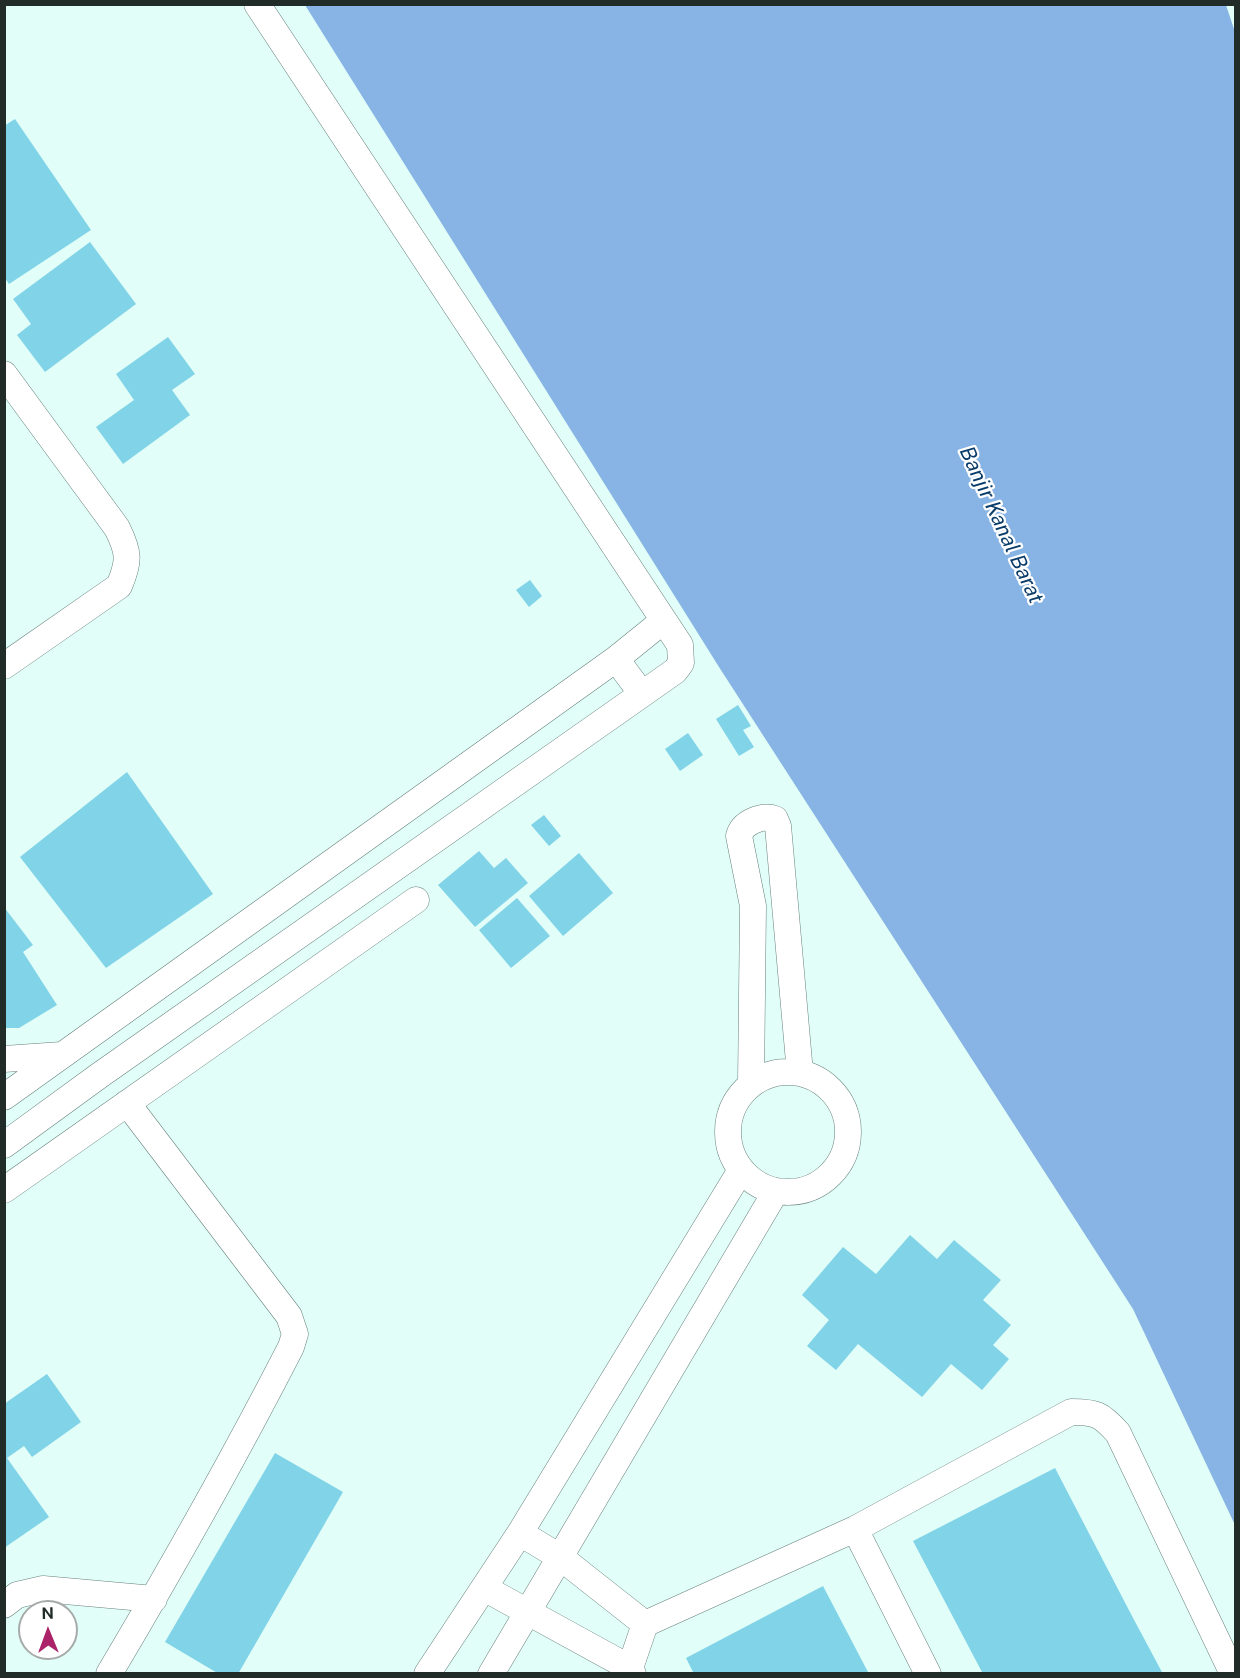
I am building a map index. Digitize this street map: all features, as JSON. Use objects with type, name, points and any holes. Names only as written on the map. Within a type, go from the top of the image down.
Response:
[{"type":"street","points":[[4,1146],[100,1075],[675,671],[681,663],[680,645],[257,4]]},
{"type":"street","points":[[4,374],[117,528],[127,547],[126,570],[119,586],[4,666]]},
{"type":"street","points":[[4,1097],[616,659],[663,621]]},
{"type":"street","points":[[616,659],[642,694]]},
{"type":"street","points":[[751,1083],[753,906],[740,836],[746,824],[769,816],[775,819],[778,826],[800,1072]]},
{"type":"street","points":[[4,1190],[416,900]]},
{"type":"street","points":[[4,1059],[62,1055]]},
{"type":"street","points":[[774,1072],[800,1072],[824,1083],[842,1104],[849,1130],[844,1156],[827,1178],[804,1191],[776,1191],[757,1184],[741,1170],[729,1149],[728,1125],[735,1102],[751,1083],[774,1072]]},
{"type":"street","points":[[109,1674],[252,1425],[291,1347],[295,1334],[289,1316],[128,1103]]},
{"type":"street","points":[[427,1674],[520,1533],[741,1170]]},
{"type":"street","points":[[491,1674],[776,1191]]},
{"type":"street","points":[[484,1588],[631,1671],[645,1624],[855,1529],[1071,1412],[1088,1412],[1105,1418],[1118,1433],[1233,1674]]},
{"type":"street","points":[[855,1529],[928,1674]]},
{"type":"street","points":[[520,1533],[560,1557],[645,1624]]},
{"type":"street","points":[[4,1605],[17,1595],[43,1589],[154,1599]]},
{"type":"water","name":"Banjir Kanal Barat","points":[[305,5],[1226,5],[1236,35],[1235,1525],[1133,1309],[719,667]]},
{"type":"building","points":[[15,119],[91,230],[9,284],[4,277],[4,126]]},
{"type":"building","points":[[90,242],[136,304],[45,372],[17,335],[31,324],[13,299]]},
{"type":"building","points":[[168,337],[195,374],[172,390],[190,415],[123,464],[96,427],[134,400],[116,374]]},
{"type":"building","points":[[530,580],[542,596],[529,607],[516,590]]},
{"type":"building","points":[[738,705],[751,726],[743,730],[754,747],[739,756],[716,719]]},
{"type":"building","points":[[688,733],[703,755],[680,771],[665,749]]},
{"type":"building","points":[[127,772],[213,894],[106,968],[20,857]]},
{"type":"building","points":[[544,815],[561,836],[549,846],[531,825]]},
{"type":"building","points":[[479,851],[494,868],[506,858],[528,883],[475,927],[438,885]]},
{"type":"building","points":[[579,853],[613,893],[563,936],[529,896]]},
{"type":"building","points":[[517,898],[550,936],[511,968],[479,930]]},
{"type":"building","points":[[4,907],[33,945],[23,952],[57,1005],[19,1028],[4,1028]]},
{"type":"building","points":[[910,1235],[937,1259],[954,1240],[1001,1280],[983,1300],[1011,1325],[993,1345],[1009,1359],[982,1390],[951,1364],[922,1397],[858,1344],[836,1370],[807,1346],[829,1320],[802,1295],[843,1247],[876,1274]]},
{"type":"building","points":[[47,1374],[81,1422],[32,1457],[24,1446],[7,1458],[49,1517],[4,1548],[4,1404]]},
{"type":"building","points":[[275,1453],[343,1492],[238,1674],[219,1674],[165,1642]]},
{"type":"building","points":[[1055,1468],[1163,1674],[983,1674],[913,1541]]},
{"type":"building","points":[[823,1586],[869,1674],[694,1674],[686,1658]]}]
